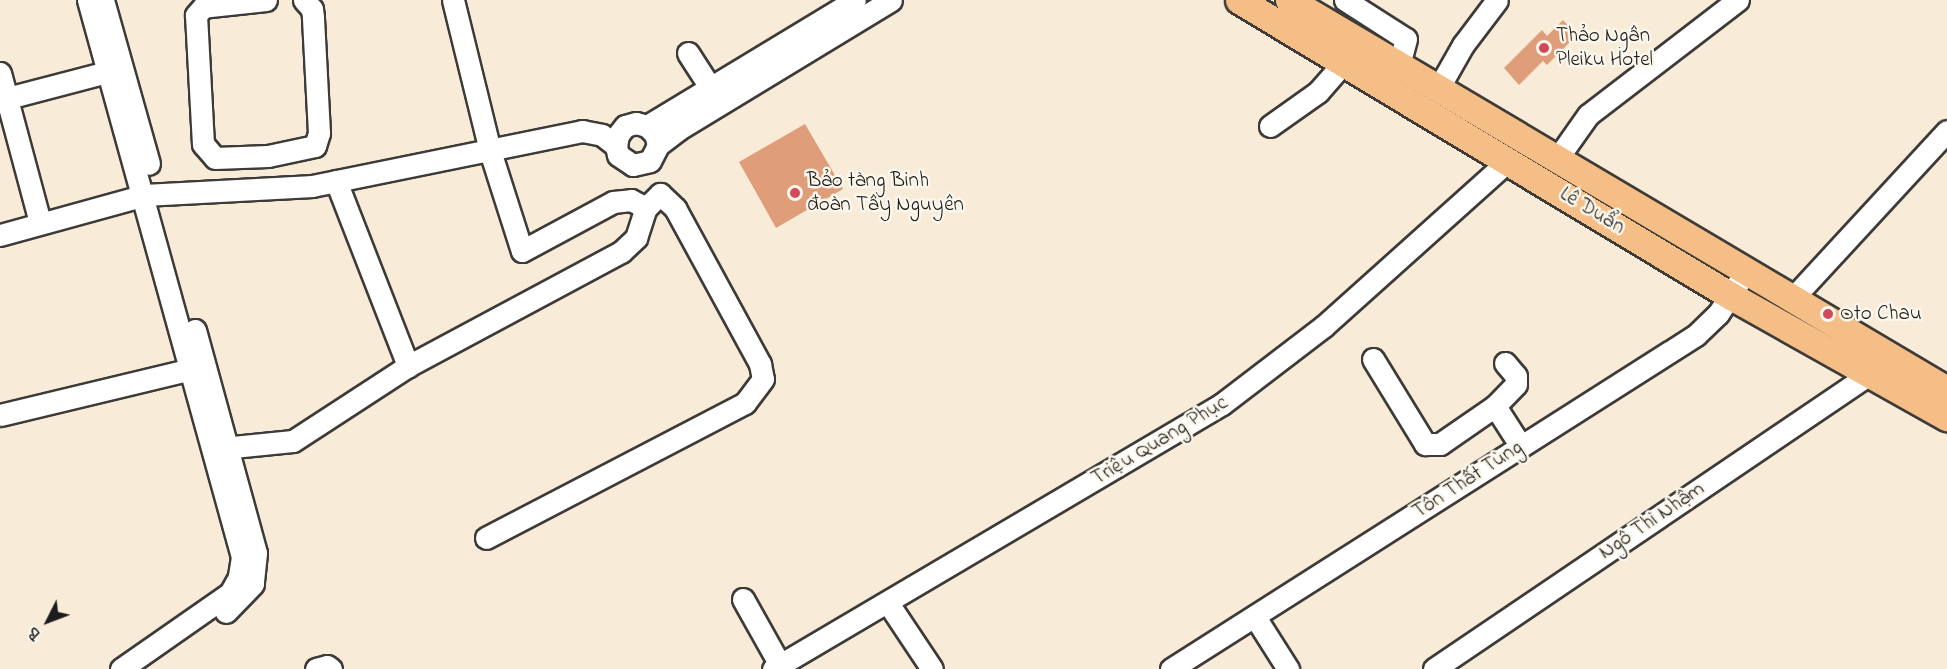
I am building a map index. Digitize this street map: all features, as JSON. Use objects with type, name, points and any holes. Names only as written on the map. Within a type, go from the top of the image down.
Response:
[{"type":"main road","name":"Lê Duẩn","points":[[1239,0],[1352,53],[1509,160],[1731,296],[1947,417]]},
{"type":"main road","name":"Lê Duẩn","points":[[1300,3],[1352,53],[1399,66],[1946,387]]},
{"type":"street","points":[[88,0],[106,40],[115,70],[240,518],[242,557],[239,577],[230,593],[208,618],[133,667]]},
{"type":"street","points":[[103,0],[106,40]]},
{"type":"street","points":[[266,0],[202,8],[197,11],[195,23],[206,151],[215,158],[268,156],[315,146],[319,133],[312,9],[304,0]]},
{"type":"street","points":[[453,0],[490,151],[522,251],[613,202],[631,200],[646,208]]},
{"type":"street","points":[[647,126],[716,95],[808,37],[855,0]]},
{"type":"street","points":[[808,37],[891,0]]},
{"type":"street","points":[[1345,0],[1406,39],[1399,66]]},
{"type":"street","points":[[1438,89],[1463,45],[1497,0]]},
{"type":"street","points":[[1557,159],[1588,115],[1738,0]]},
{"type":"street","points":[[688,53],[716,95]]},
{"type":"street","points":[[1270,126],[1318,92],[1352,53]]},
{"type":"street","points":[[4,99],[115,70]]},
{"type":"street","points":[[0,73],[4,99],[40,222]]},
{"type":"street","points":[[0,235],[40,222],[151,195],[270,189],[336,181],[582,131],[602,135],[616,146],[624,162],[633,165],[650,161],[658,145],[716,95]]},
{"type":"street","points":[[616,146],[618,135],[625,126],[636,123],[647,126],[655,134],[658,145]]},
{"type":"street","points":[[1792,297],[1947,131]]},
{"type":"street","points":[[268,156],[270,189]]},
{"type":"street","name":"Triệu Quang Phục","points":[[776,667],[1222,404],[1324,326],[1509,160]]},
{"type":"street","points":[[336,181],[408,366]]},
{"type":"street","points":[[220,448],[293,441],[408,366],[621,252],[636,238],[646,208],[660,194],[675,208],[760,364],[763,379],[746,403],[486,538]]},
{"type":"street","name":"Tôn Thất Tùng","points":[[1172,669],[1696,335],[1731,296],[1746,271]]},
{"type":"street","points":[[1373,360],[1425,444],[1440,444],[1495,406],[1516,384],[1516,376],[1505,363]]},
{"type":"street","points":[[0,415],[198,368]]},
{"type":"street","name":"Ngô Thì Nhậm","points":[[1434,669],[1870,373]]},
{"type":"street","points":[[1495,406],[1520,446]]},
{"type":"street","points":[[743,599],[776,667]]},
{"type":"street","points":[[888,603],[933,669]]},
{"type":"street","points":[[1255,617],[1288,669]]},
{"type":"street","points":[[316,669],[327,666],[332,669]]},
{"type":"building","name":"Thảo Ngân Pleiku Hotel","points":[[1563,20],[1577,35],[1547,65],[1543,61],[1519,85],[1504,68],[1542,30],[1547,36]]},
{"type":"building","points":[[805,124],[843,189],[776,228],[739,162]]},
{"type":"place","name":"Thảo Ngân Pleiku Hotel","points":[[1544,48]]},
{"type":"place","name":"Bảo tàng Binh đoàn Tây Nguyên","points":[[795,193]]},
{"type":"place","name":"Oto Chau","points":[[1828,314]]}]
